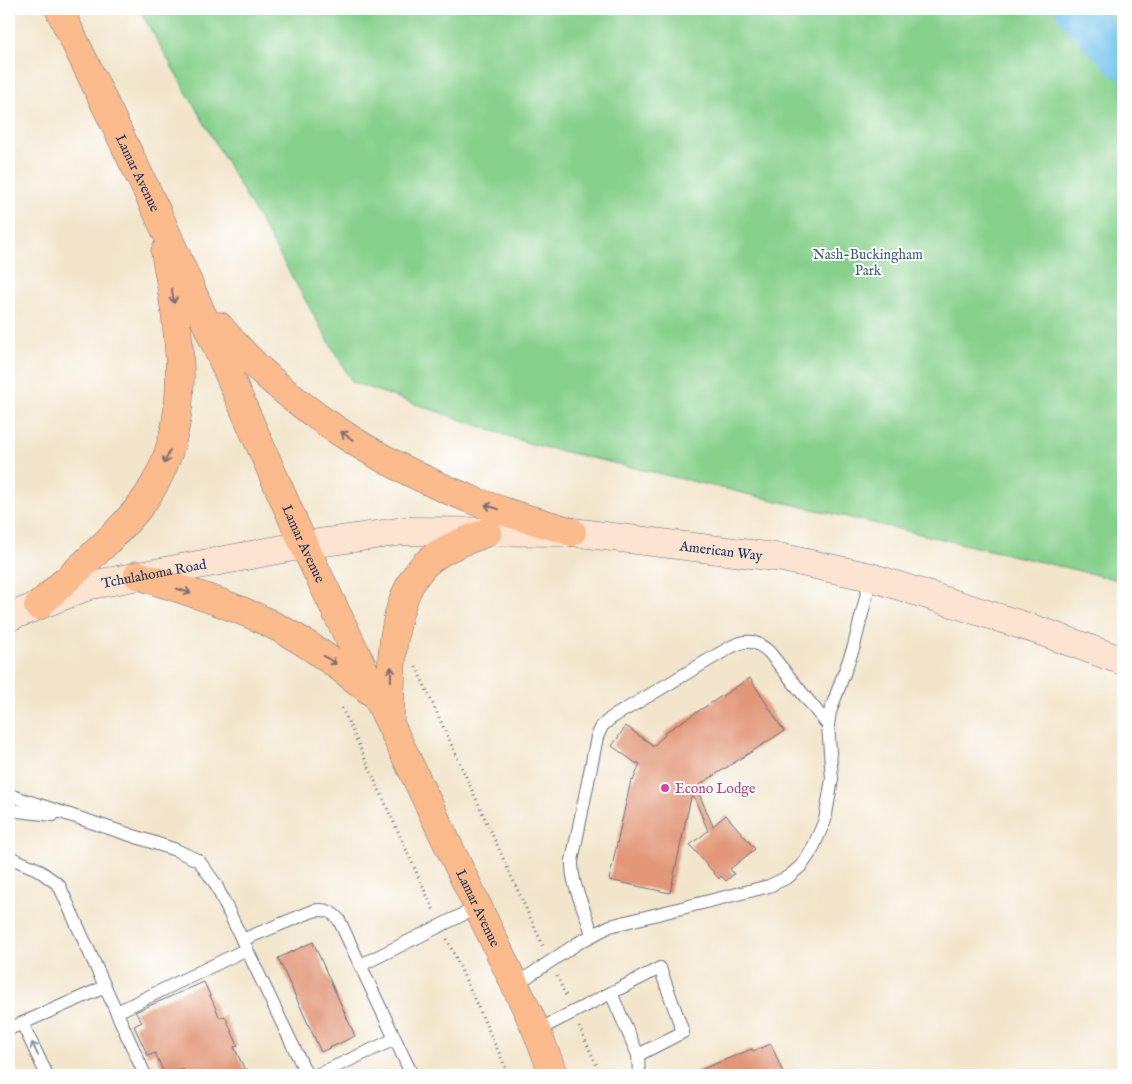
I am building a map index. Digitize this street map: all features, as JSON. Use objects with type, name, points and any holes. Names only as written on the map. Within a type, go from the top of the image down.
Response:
[{"type":"highway","name":"Lamar Avenue","points":[[61,14],[199,302],[304,545],[515,985],[554,1075]]},
{"type":"highway","points":[[38,606],[137,510],[157,481],[174,441],[181,371],[176,315],[158,214]]},
{"type":"highway","points":[[199,302],[244,356],[305,407],[371,453],[471,500],[572,532]]},
{"type":"highway","points":[[390,722],[391,654],[400,613],[409,588],[419,570],[435,557],[488,532]]},
{"type":"highway","points":[[138,576],[237,609],[268,622],[338,666],[378,698]]},
{"type":"main road","name":"American Way","points":[[304,545],[404,531],[572,532],[783,558],[871,577],[1040,631],[1123,661]]},
{"type":"main road","name":"Tchulahoma Road","points":[[9,617],[91,585],[304,545]]},
{"type":"lane","points":[[515,985],[592,935],[619,923],[769,886],[796,872],[807,859],[817,839],[830,802],[832,779],[828,725],[832,705],[854,646],[871,577]]},
{"type":"lane","points":[[592,935],[587,916],[572,879],[572,861],[597,737],[602,726],[611,718],[729,648],[747,640],[758,643],[769,652],[828,725]]},
{"type":"lane","points":[[9,794],[176,850],[199,861],[212,877],[307,1075]]},
{"type":"lane","points":[[9,810],[79,818]]},
{"type":"lane","points":[[9,857],[37,868],[59,885],[145,1075]]},
{"type":"lane","points":[[361,965],[478,907]]},
{"type":"lane","points":[[117,1012],[313,911],[328,910],[339,920],[412,1075]]},
{"type":"lane","points":[[536,1031],[660,968],[683,1032],[638,1055]]},
{"type":"lane","points":[[9,1029],[105,987]]},
{"type":"lane","points":[[611,993],[638,1055],[639,1075]]},
{"type":"lane","points":[[22,1023],[47,1075]]},
{"type":"lane","points":[[317,1075],[395,1039]]},
{"type":"path","points":[[415,664],[601,1075]]},
{"type":"path","points":[[342,708],[509,1075]]},
{"type":"green space","name":"Nash-Buckingham Park","points":[[139,9],[1123,9],[1123,581],[531,444],[352,382]]},
{"type":"building","name":"Econo Lodge","points":[[750,678],[784,731],[699,785],[703,791],[699,794],[713,826],[726,815],[755,849],[730,869],[734,874],[726,881],[721,876],[719,879],[690,845],[708,831],[694,797],[691,797],[670,893],[609,880],[631,780],[633,781],[640,764],[638,762],[637,764],[612,746],[626,726],[651,744],[652,747],[665,735],[664,733]]},
{"type":"building","points":[[313,942],[355,1036],[321,1052],[278,958]]},
{"type":"building","points":[[204,982],[220,1018],[225,1016],[238,1046],[234,1047],[245,1070],[247,1069],[250,1075],[186,1075],[183,1069],[165,1075],[155,1053],[148,1056],[134,1026],[142,1022],[135,1012]]},
{"type":"building","points":[[771,1044],[784,1075],[687,1075],[752,1049],[753,1051]]},
{"type":"waterway","points":[[1075,9],[1123,60]]},
{"type":"place","name":"Econo Lodge","points":[[665,788]]}]
